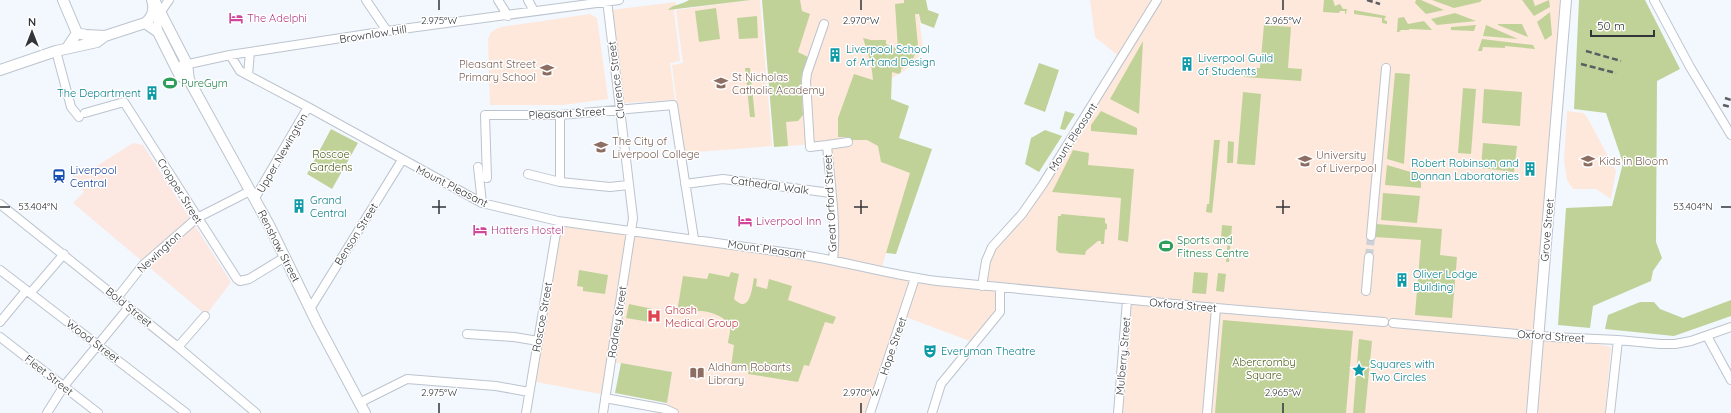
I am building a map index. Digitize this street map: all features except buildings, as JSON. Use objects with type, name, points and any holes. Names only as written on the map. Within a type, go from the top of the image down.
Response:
[{"type":"main road","points":[[63,0],[77,33]]},
{"type":"main road","points":[[153,0],[165,6],[165,23],[186,64],[189,80]]},
{"type":"main road","points":[[0,70],[56,51],[97,42],[105,36],[145,23],[150,20],[154,12],[153,0]]},
{"type":"main road","name":"Grove Street","points":[[1561,0],[1562,47]]},
{"type":"main road","name":"Grove Street","points":[[1532,413],[1566,0]]},
{"type":"main road","points":[[145,23],[158,32],[180,76],[189,80]]},
{"type":"main road","points":[[77,33],[105,36]]},
{"type":"main road","points":[[67,48],[77,33]]},
{"type":"main road","name":"Renshaw Street","points":[[189,80],[285,257],[310,309],[365,413]]},
{"type":"street","points":[[366,0],[387,31]]},
{"type":"street","points":[[498,0],[508,16]]},
{"type":"street","points":[[528,0],[534,11]]},
{"type":"street","name":"Brownlow Hill","points":[[175,66],[230,55],[387,31],[619,0]]},
{"type":"street","name":"Mount Pleasant","points":[[230,55],[240,71],[482,203],[558,221],[631,230],[833,260],[915,278],[982,286],[986,261],[992,247],[1022,214],[1043,184],[1157,0]]},
{"type":"street","points":[[1654,0],[1690,67],[1731,135]]},
{"type":"street","name":"Clarence Street","points":[[607,1],[633,218],[631,230]]},
{"type":"street","points":[[158,32],[156,23],[165,6]]},
{"type":"street","points":[[824,24],[806,81],[810,147],[827,145]]},
{"type":"street","name":"Cropper Street","points":[[56,51],[71,107],[82,115],[124,102],[237,279],[240,281],[249,279],[285,257]]},
{"type":"street","points":[[248,75],[250,52]]},
{"type":"street","points":[[1371,236],[1386,68]]},
{"type":"street","name":"Pleasant Street","points":[[487,178],[485,115],[560,115],[673,105],[685,184]]},
{"type":"street","name":"Upper Newington","points":[[252,195],[308,107]]},
{"type":"street","points":[[560,115],[560,182]]},
{"type":"street","name":"Great Orford Street","points":[[833,260],[834,248],[827,145],[848,142]]},
{"type":"street","name":"Benson Street","points":[[310,309],[402,160]]},
{"type":"street","points":[[478,167],[482,203]]},
{"type":"street","points":[[528,174],[560,182],[610,187],[628,185]]},
{"type":"street","name":"Cathedral Walk","points":[[685,184],[723,179],[831,193]]},
{"type":"street","points":[[685,184],[694,239]]},
{"type":"street","name":"Newington","points":[[117,298],[143,265],[197,218],[252,195]]},
{"type":"street","name":"Bold Street","points":[[0,204],[178,347],[256,413]]},
{"type":"street","name":"Roscoe Street","points":[[526,413],[558,221]]},
{"type":"street","name":"Rodney Street","points":[[603,413],[631,230]]},
{"type":"street","points":[[33,290],[64,254]]},
{"type":"street","points":[[1366,291],[1369,257]]},
{"type":"street","name":"Wood Street","points":[[0,270],[186,413]]},
{"type":"street","name":"Hope Street","points":[[870,413],[915,278]]},
{"type":"street","name":"Oxford Street","points":[[982,286],[1384,322]]},
{"type":"street","points":[[932,413],[941,384],[1000,312],[1000,288]]},
{"type":"street","points":[[0,322],[24,293]]},
{"type":"street","name":"Mulberry Street","points":[[1118,413],[1127,300]]},
{"type":"street","points":[[47,413],[64,386],[129,307]]},
{"type":"street","points":[[1207,413],[1216,308]]},
{"type":"street","points":[[178,347],[205,316]]},
{"type":"street","name":"Oxford Street","points":[[1393,323],[1539,336],[1675,344],[1691,342],[1731,327]]},
{"type":"street","points":[[467,334],[514,337],[538,341]]},
{"type":"street","points":[[1707,336],[1731,380]]},
{"type":"street","name":"Fleet Street","points":[[0,337],[98,413]]},
{"type":"street","points":[[1610,413],[1618,340]]},
{"type":"street","points":[[359,403],[407,379],[496,386],[529,392]]},
{"type":"street","points":[[605,398],[674,413]]},
{"type":"shaded area","name":"St Nicholas Catholic Academy","points":[[760,0],[772,146],[683,153],[672,65],[683,63],[676,10]]},
{"type":"shaded area","points":[[762,0],[917,0],[923,48],[915,64],[892,78],[891,99],[881,162],[911,173],[881,270],[982,286],[986,261],[1022,214],[1121,58],[1095,37],[1090,0],[1561,0],[1539,336],[1569,338],[1611,347],[1605,413],[1118,413],[1127,300],[1001,288],[1000,312],[975,343],[903,316],[870,413],[665,413],[672,372],[611,362],[606,395],[531,381],[558,221],[834,259],[827,143],[774,147]]},
{"type":"shaded area","points":[[676,2],[674,11],[680,61],[670,63],[675,100],[624,103],[611,10]]},
{"type":"shaded area","name":"Pleasant Street Primary School","points":[[590,14],[597,18],[608,99],[563,105],[490,105],[488,40],[490,34],[494,30],[501,27]]},
{"type":"shaded area","points":[[1567,111],[1583,113],[1587,117],[1616,171],[1611,199],[1596,189],[1573,189],[1567,180],[1564,161]]},
{"type":"shaded area","points":[[133,143],[143,145],[231,282],[206,315],[73,203],[84,192],[72,175],[75,172],[81,176]]},
{"type":"green space","points":[[689,0],[751,0],[668,10]]},
{"type":"green space","points":[[762,0],[800,0],[802,11],[810,14],[798,52],[808,57],[801,78],[803,115],[798,121],[786,122],[788,146],[774,147]]},
{"type":"green space","points":[[904,0],[926,0],[928,10],[939,14],[934,28],[921,23],[919,14],[915,14],[918,46],[911,64],[901,69],[899,74],[892,72],[891,99],[909,106],[899,138],[932,149],[896,254],[886,253],[910,173],[881,162],[878,146],[867,140],[850,140],[849,137],[838,137],[838,118],[854,74],[873,80],[871,63],[863,38],[871,40],[886,40],[886,44],[898,49],[895,4],[904,3]]},
{"type":"green space","points":[[1324,0],[1333,0],[1335,6],[1340,4],[1343,9],[1347,9],[1346,14],[1345,11],[1340,11],[1339,13],[1323,12]]},
{"type":"green space","points":[[1416,0],[1421,0],[1444,10],[1426,14],[1415,3]]},
{"type":"green space","points":[[1432,0],[1482,0],[1480,2],[1454,8]]},
{"type":"green space","points":[[1522,0],[1533,0],[1535,6],[1549,0],[1550,7],[1534,16]]},
{"type":"green space","points":[[1579,0],[1645,0],[1680,69],[1657,81],[1656,242],[1662,258],[1653,271],[1651,281],[1593,306],[1590,328],[1558,325],[1566,208],[1612,206],[1623,163],[1606,113],[1574,109]]},
{"type":"green space","points":[[716,8],[720,39],[699,42],[695,11]]},
{"type":"green space","points":[[1354,10],[1386,16],[1384,20],[1387,21],[1387,24],[1382,23],[1382,18],[1354,14]]},
{"type":"green space","points":[[1550,12],[1552,35],[1545,40],[1537,22]]},
{"type":"green space","points":[[1455,13],[1476,21],[1437,25],[1431,19]]},
{"type":"green space","points":[[757,16],[758,38],[739,39],[737,18]]},
{"type":"green space","points":[[1404,17],[1408,24],[1424,21],[1432,30],[1409,29],[1397,32],[1398,18]]},
{"type":"green space","points":[[1522,24],[1528,37],[1498,25]]},
{"type":"green space","points":[[1264,25],[1291,27],[1288,68],[1302,69],[1301,81],[1244,77],[1245,68],[1260,68]]},
{"type":"green space","points":[[1476,25],[1474,31],[1451,30],[1451,27]]},
{"type":"green space","points":[[1486,25],[1518,39],[1483,36]]},
{"type":"green space","points":[[1482,39],[1533,45],[1535,49],[1505,46],[1505,48],[1483,47],[1482,51],[1478,51]]},
{"type":"green space","points":[[1143,41],[1139,114],[1110,99]]},
{"type":"green space","points":[[1039,63],[1059,70],[1045,112],[1024,104]]},
{"type":"green space","points":[[745,68],[750,68],[755,117],[750,117]]},
{"type":"green space","points":[[1395,73],[1410,74],[1404,164],[1387,159]]},
{"type":"green space","points":[[1463,88],[1476,89],[1471,154],[1458,153]]},
{"type":"green space","points":[[1484,89],[1522,92],[1520,126],[1482,123]]},
{"type":"green space","points":[[1243,92],[1261,94],[1255,165],[1237,164]]},
{"type":"green space","points":[[1065,111],[1075,114],[1065,130],[1060,129]]},
{"type":"green space","points":[[1101,111],[1137,128],[1137,135],[1091,131],[1091,125]]},
{"type":"green space","name":"Roscoe Gardens","points":[[331,129],[358,143],[332,189],[307,174]]},
{"type":"green space","points":[[1045,130],[1062,136],[1039,172],[1025,164],[1031,138]]},
{"type":"green space","points":[[1214,140],[1220,140],[1212,213],[1206,212],[1207,204],[1209,204]]},
{"type":"green space","points":[[1228,141],[1234,142],[1233,163],[1227,163]]},
{"type":"green space","points":[[1483,143],[1517,146],[1514,172],[1481,168]]},
{"type":"green space","points":[[1073,150],[1089,153],[1088,165],[1134,169],[1128,242],[1118,240],[1121,198],[1052,192]]},
{"type":"green space","points":[[1387,165],[1421,175],[1421,188],[1385,185]]},
{"type":"green space","points":[[1383,193],[1420,196],[1417,223],[1381,220]]},
{"type":"green space","points":[[1061,214],[1105,218],[1107,229],[1105,230],[1104,244],[1101,244],[1101,241],[1098,241],[1086,251],[1085,255],[1059,253],[1056,250],[1058,216],[1061,216]]},
{"type":"green space","points":[[1376,224],[1442,229],[1440,255],[1457,257],[1452,318],[1415,315],[1421,240],[1375,237]]},
{"type":"green space","points":[[1222,225],[1232,226],[1229,262],[1226,262],[1228,239],[1221,238]]},
{"type":"green space","points":[[579,270],[608,275],[605,294],[583,291],[583,287],[577,286]]},
{"type":"green space","points":[[731,272],[739,274],[734,299],[739,303],[744,304],[747,302],[751,293],[754,278],[757,279],[756,286],[767,289],[769,279],[792,286],[788,300],[836,317],[833,324],[825,322],[809,366],[804,365],[798,382],[748,374],[749,370],[731,367],[734,345],[728,343],[730,327],[728,323],[724,319],[705,311],[693,312],[689,314],[677,312],[683,276],[707,279],[709,273],[729,277]]},
{"type":"green space","points":[[1194,272],[1208,273],[1206,294],[1192,293]]},
{"type":"green space","points":[[1218,273],[1226,274],[1224,292],[1216,291]]},
{"type":"green space","points":[[1731,300],[1731,316],[1674,336],[1605,329],[1608,315],[1640,302],[1654,302],[1660,309],[1683,318]]},
{"type":"green space","points":[[629,304],[653,309],[650,322],[626,318]]},
{"type":"green space","name":"Abercromby Square","points":[[1223,320],[1353,331],[1346,413],[1215,413]]},
{"type":"green space","points":[[1359,339],[1372,341],[1365,413],[1353,413]]},
{"type":"green space","points":[[621,363],[672,372],[667,403],[615,393]]},
{"type":"tunnel","points":[[1369,257],[1371,236]]},
{"type":"railway","points":[[1367,0],[1380,4]]},
{"type":"railway","points":[[1586,51],[1621,61]]},
{"type":"railway","points":[[1581,64],[1616,73]]},
{"type":"railway","points":[[1725,98],[1731,100]]},
{"type":"railway","points":[[1723,105],[1731,107]]},
{"type":"place","name":"The Adelphi","points":[[236,18]]},
{"type":"place","name":"Liverpool School of Art and Design","points":[[835,55]]},
{"type":"place","name":"Liverpool Guild of Students","points":[[1187,64]]},
{"type":"place","name":"Pleasant Street Primary School","points":[[547,70]]},
{"type":"place","name":"PureGym","points":[[170,83]]},
{"type":"place","name":"St Nicholas Catholic Academy","points":[[721,83]]},
{"type":"place","name":"The Department","points":[[152,93]]},
{"type":"place","name":"The City of Liverpool College","points":[[601,147]]},
{"type":"place","name":"University of Liverpool","points":[[1305,161]]},
{"type":"place","name":"Kids in Bloom","points":[[1588,161]]},
{"type":"place","name":"Robert Robinson and Donnan Laboratories","points":[[1530,169]]},
{"type":"place","name":"Liverpool Central","points":[[59,176]]},
{"type":"place","name":"Grand Central","points":[[299,206]]},
{"type":"place","name":"Liverpool Inn","points":[[745,221]]},
{"type":"place","name":"Hatters Hostel","points":[[480,230]]},
{"type":"place","name":"Sports and Fitness Centre","points":[[1166,246]]},
{"type":"place","name":"Oliver Lodge Building","points":[[1402,280]]},
{"type":"place","name":"Ghosh Medical Group","points":[[654,316]]},
{"type":"place","name":"Everyman Theatre","points":[[930,351]]},
{"type":"place","name":"Squares with Two Circles","points":[[1359,370]]},
{"type":"place","name":"Aldham Robarts Library","points":[[697,373]]}]
